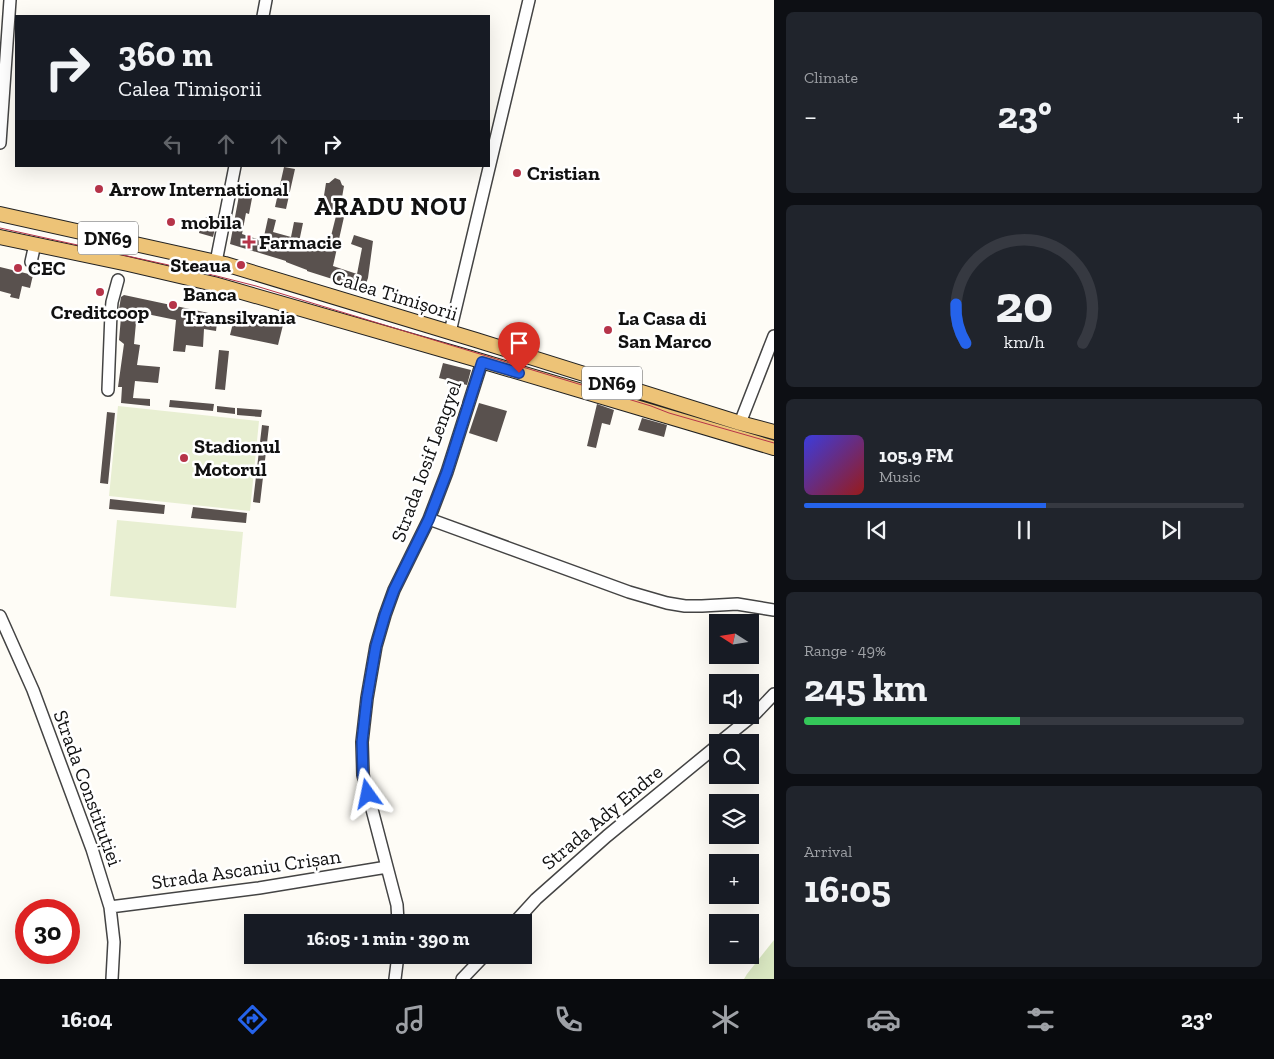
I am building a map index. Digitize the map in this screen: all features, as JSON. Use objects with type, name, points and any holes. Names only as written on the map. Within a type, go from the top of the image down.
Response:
[{"type":"main road","name":"Calea Timișorii","points":[[0,214],[216,262],[774,432]]},
{"type":"main road","name":"Calea Timișorii","points":[[0,237],[214,284],[774,448]]},
{"type":"street","points":[[0,143],[10,0]]},
{"type":"street","points":[[263,15],[266,0]]},
{"type":"street","points":[[490,164],[529,0]]},
{"type":"street","points":[[216,262],[235,167]]},
{"type":"street","points":[[450,332],[489,167]]},
{"type":"street","points":[[31,262],[35,244]]},
{"type":"street","points":[[108,390],[112,302],[128,264]]},
{"type":"street","points":[[740,423],[774,336]]},
{"type":"street","name":"Strada Iosif Lengyel","points":[[398,914],[397,905],[363,775],[362,742],[365,716],[376,646],[385,615],[394,590],[429,519],[447,472],[482,362]]},
{"type":"street","points":[[429,519],[629,592],[667,603],[702,606],[737,604],[774,610]]},
{"type":"street","name":"Strada Constituției","points":[[0,616],[36,700],[92,848],[110,907],[114,942],[112,979]]},
{"type":"street","name":"Strada Ady Endre","points":[[731,734],[756,713],[774,694]]},
{"type":"street","name":"Strada Ady Endre","points":[[522,914],[536,899],[600,842],[709,752]]},
{"type":"street","name":"Strada Ascaniu Crișan","points":[[110,907],[259,888],[387,867]]},
{"type":"street","points":[[395,979],[397,964]]},
{"type":"street","points":[[462,979],[476,964]]},
{"type":"green space","name":"Stadionul Motorul","points":[[118,406],[259,421],[250,511],[109,496]]},
{"type":"green space","points":[[117,520],[243,532],[236,608],[110,596]]},
{"type":"green space","points":[[774,940],[774,979],[744,979],[755,964],[759,964],[759,959]]},
{"type":"building","points":[[284,167],[295,169],[286,209],[275,207]]},
{"type":"building","points":[[335,178],[340,180],[344,186],[339,215],[344,217],[333,266],[357,274],[362,248],[351,244],[354,235],[373,241],[368,278],[364,289],[307,271],[286,261],[230,244],[240,190],[253,193],[249,214],[246,213],[242,234],[263,241],[268,218],[276,220],[273,232],[291,237],[294,222],[303,223],[299,242],[328,248],[336,216],[329,215],[322,208],[326,183]]},
{"type":"building","points":[[206,217],[217,220],[213,237],[199,233],[201,222],[204,223]]},
{"type":"building","points":[[0,267],[33,275],[30,288],[22,286],[19,299],[10,297],[11,294],[0,291]]},
{"type":"building","points":[[124,295],[218,315],[216,331],[204,329],[203,347],[186,345],[185,352],[173,351],[176,320],[137,312],[134,344],[140,345],[137,365],[160,367],[158,383],[135,381],[133,398],[150,399],[150,406],[121,403],[122,387],[118,387],[124,344],[119,340],[121,317],[118,315],[121,297]]},
{"type":"building","points":[[235,315],[283,325],[278,345],[230,335]]},
{"type":"building","points":[[219,350],[229,351],[225,390],[215,389]]},
{"type":"building","points":[[443,363],[471,370],[467,385],[439,378]]},
{"type":"building","points":[[170,400],[214,404],[213,411],[169,407]]},
{"type":"building","points":[[479,403],[507,411],[497,442],[469,433]]},
{"type":"building","points":[[597,404],[614,410],[610,425],[602,423],[596,448],[587,446]]},
{"type":"building","points":[[217,406],[235,408],[235,414],[217,412]]},
{"type":"building","points":[[237,408],[262,410],[261,417],[237,415]]},
{"type":"building","points":[[107,412],[115,413],[108,484],[100,483]]},
{"type":"building","points":[[642,418],[667,425],[664,437],[638,430]]},
{"type":"building","points":[[262,425],[269,426],[260,503],[253,502]]},
{"type":"building","points":[[110,499],[165,505],[164,514],[109,509]]},
{"type":"building","points":[[193,507],[247,513],[246,523],[191,518]]},
{"type":"tram line","points":[[0,228],[256,286],[669,413],[774,443]]},
{"type":"place","name":"Cristian","points":[[517,173]]},
{"type":"place","name":"Arrow International","points":[[99,189]]},
{"type":"place","name":"mobila","points":[[171,222]]},
{"type":"place","name":"Farmacie","points":[[249,242]]},
{"type":"place","name":"Steaua","points":[[241,265]]},
{"type":"place","name":"CEC","points":[[18,268]]},
{"type":"place","name":"Creditcoop","points":[[100,292]]},
{"type":"place","name":"Banca Transilvania","points":[[173,305]]},
{"type":"place","name":"La Casa di San Marco","points":[[608,330]]},
{"type":"place","name":"Stadionul Motorul","points":[[184,458]]},
{"type":"district","name":"ARADU NOU","points":[[391,206]]},
{"type":"route","points":[[368,794],[363,775],[362,742],[376,646],[385,615],[394,590],[429,519],[447,472],[482,362],[519,373]]}]
